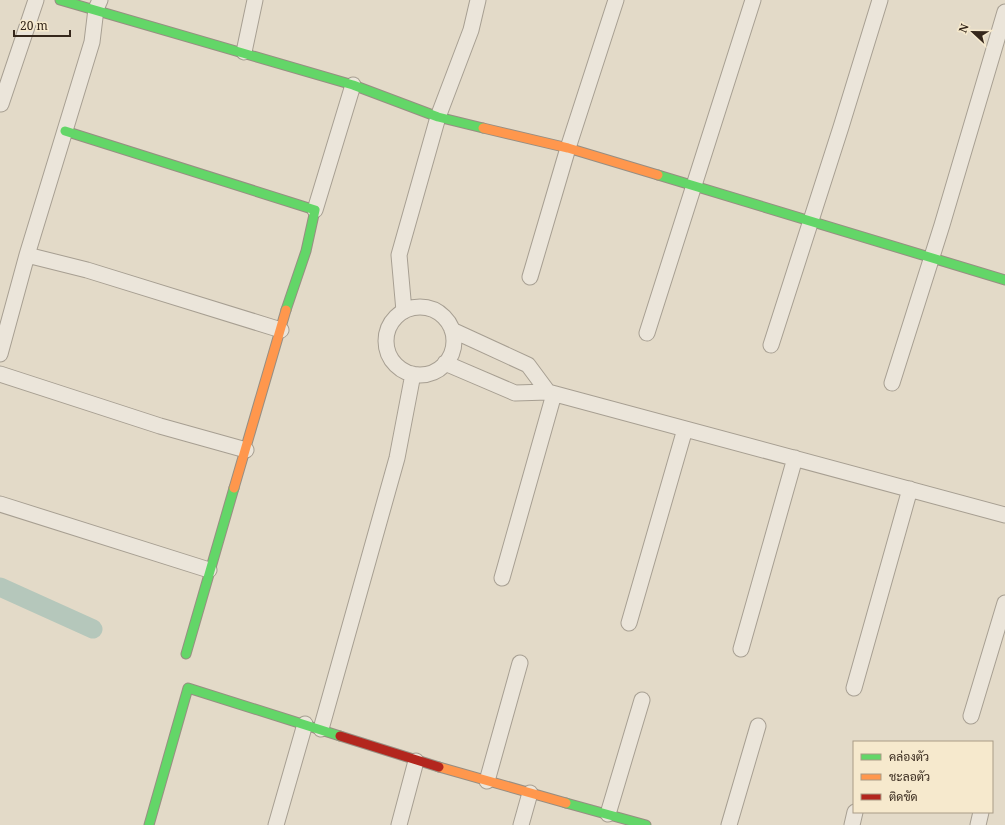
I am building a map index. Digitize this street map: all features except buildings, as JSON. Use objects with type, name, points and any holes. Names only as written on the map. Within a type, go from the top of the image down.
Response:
[{"type":"street","points":[[1,104],[36,0]]},
{"type":"street","points":[[60,0],[98,4],[244,52],[353,85],[438,118],[568,148],[1005,280]]},
{"type":"street","points":[[244,52],[255,0]]},
{"type":"street","points":[[404,311],[399,255],[438,118],[471,30],[478,0]]},
{"type":"street","points":[[530,277],[568,148],[616,0]]},
{"type":"street","points":[[647,333],[753,0]]},
{"type":"street","points":[[771,345],[880,0]]},
{"type":"street","points":[[0,354],[92,42],[98,4]]},
{"type":"street","points":[[892,383],[1005,12]]},
{"type":"street","points":[[186,654],[209,570],[306,251],[315,210],[353,85]]},
{"type":"street","points":[[65,131],[315,210]]},
{"type":"street","points":[[28,255],[87,270],[281,330]]},
{"type":"street","points":[[419,307],[429,308],[439,313],[447,320],[452,330],[454,340],[452,351],[445,363],[439,369],[429,374],[413,374],[406,372],[396,366],[389,356],[386,344],[386,333],[391,322],[404,311],[419,307]]},
{"type":"street","points":[[452,330],[528,365],[551,393]]},
{"type":"street","points":[[445,363],[515,393],[551,393],[1005,515]]},
{"type":"street","points":[[0,374],[160,426],[246,450]]},
{"type":"street","points":[[321,729],[398,458],[413,374]]},
{"type":"street","points":[[502,578],[551,393]]},
{"type":"street","points":[[629,623],[685,429]]},
{"type":"street","points":[[741,650],[795,458]]},
{"type":"street","points":[[854,688],[910,490]]},
{"type":"street","points":[[0,504],[209,570]]},
{"type":"street","points":[[971,716],[1005,603]]},
{"type":"street","points":[[487,781],[520,664]]},
{"type":"street","points":[[148,825],[188,688],[321,729],[416,761],[646,825]]},
{"type":"street","points":[[608,814],[642,700]]},
{"type":"street","points":[[276,825],[305,724]]},
{"type":"street","points":[[729,825],[758,726]]},
{"type":"street","points":[[399,825],[416,761]]},
{"type":"street","points":[[521,825],[530,793]]},
{"type":"street","points":[[852,825],[856,813]]},
{"type":"street","points":[[978,825],[981,813]]},
{"type":"waterway","points":[[0,587],[93,629]]},
{"type":"traffic: fast","points":[[60,0],[353,85],[438,117],[483,128]]},
{"type":"traffic: fast","points":[[65,131],[315,210],[306,251],[286,310]]},
{"type":"traffic: fast","points":[[658,175],[1005,280]]},
{"type":"traffic: fast","points":[[186,654],[234,488]]},
{"type":"traffic: fast","points":[[149,825],[188,688],[340,736]]},
{"type":"traffic: fast","points":[[566,803],[646,825]]},
{"type":"traffic: slow","points":[[483,128],[568,148],[658,175]]},
{"type":"traffic: slow","points":[[234,488],[286,310]]},
{"type":"traffic: slow","points":[[439,767],[566,803]]},
{"type":"traffic: jam","points":[[340,736],[439,767]]}]
